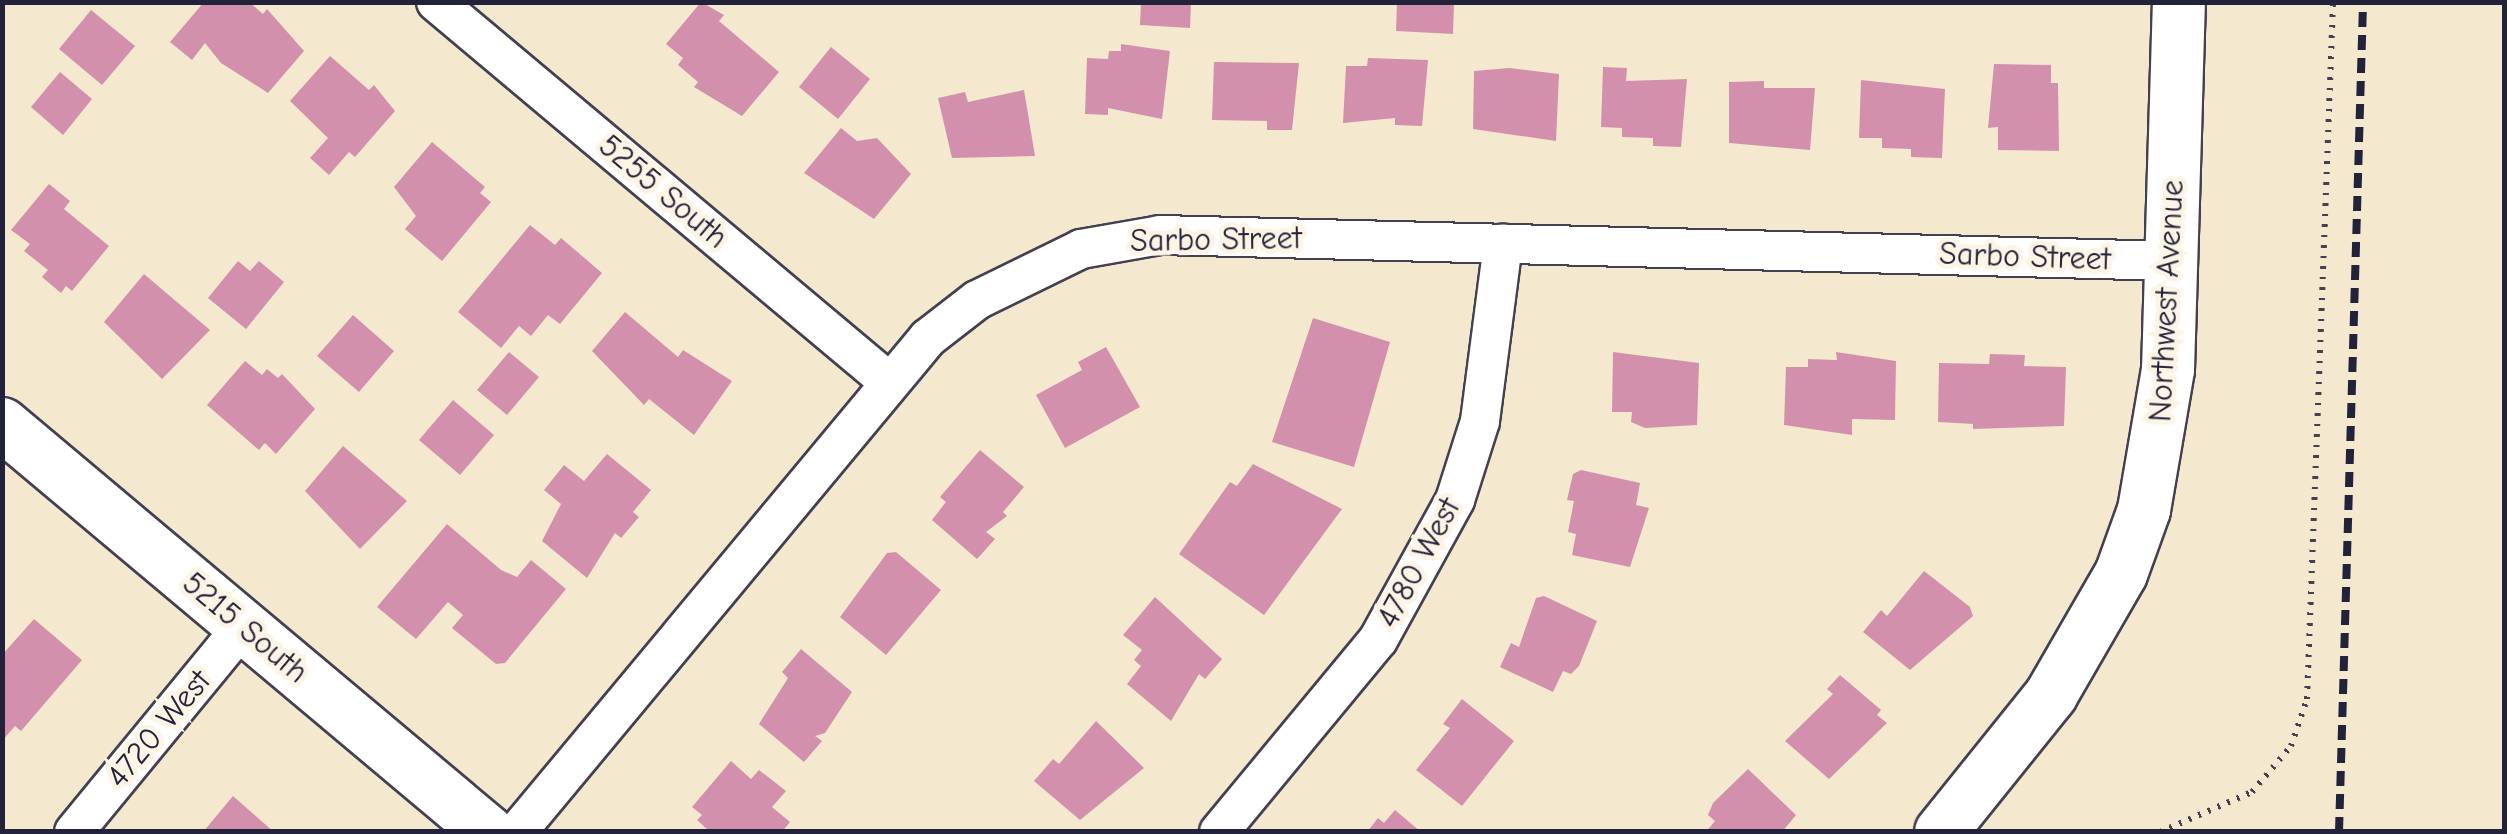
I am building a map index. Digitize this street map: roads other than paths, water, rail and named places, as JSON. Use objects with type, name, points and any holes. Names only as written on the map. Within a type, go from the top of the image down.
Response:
[{"type":"street","name":"5255 South","points":[[436,2],[889,382]]},
{"type":"street","name":"Northwest Avenue","points":[[1940,832],[2051,695],[2120,574],[2144,510],[2168,370],[2179,2]]},
{"type":"street","name":"Sarbo Street","points":[[517,832],[928,338],[977,300],[1081,249],[1160,235],[2172,261]]},
{"type":"street","name":"4780 West","points":[[1219,832],[1378,640],[1448,515],[1480,422],[1503,243]]},
{"type":"street","name":"5215 South","points":[[2,424],[488,832]]},
{"type":"street","name":"4720 West","points":[[74,832],[244,626]]},
{"type":"railway","points":[[2339,832],[2363,2]]}]
